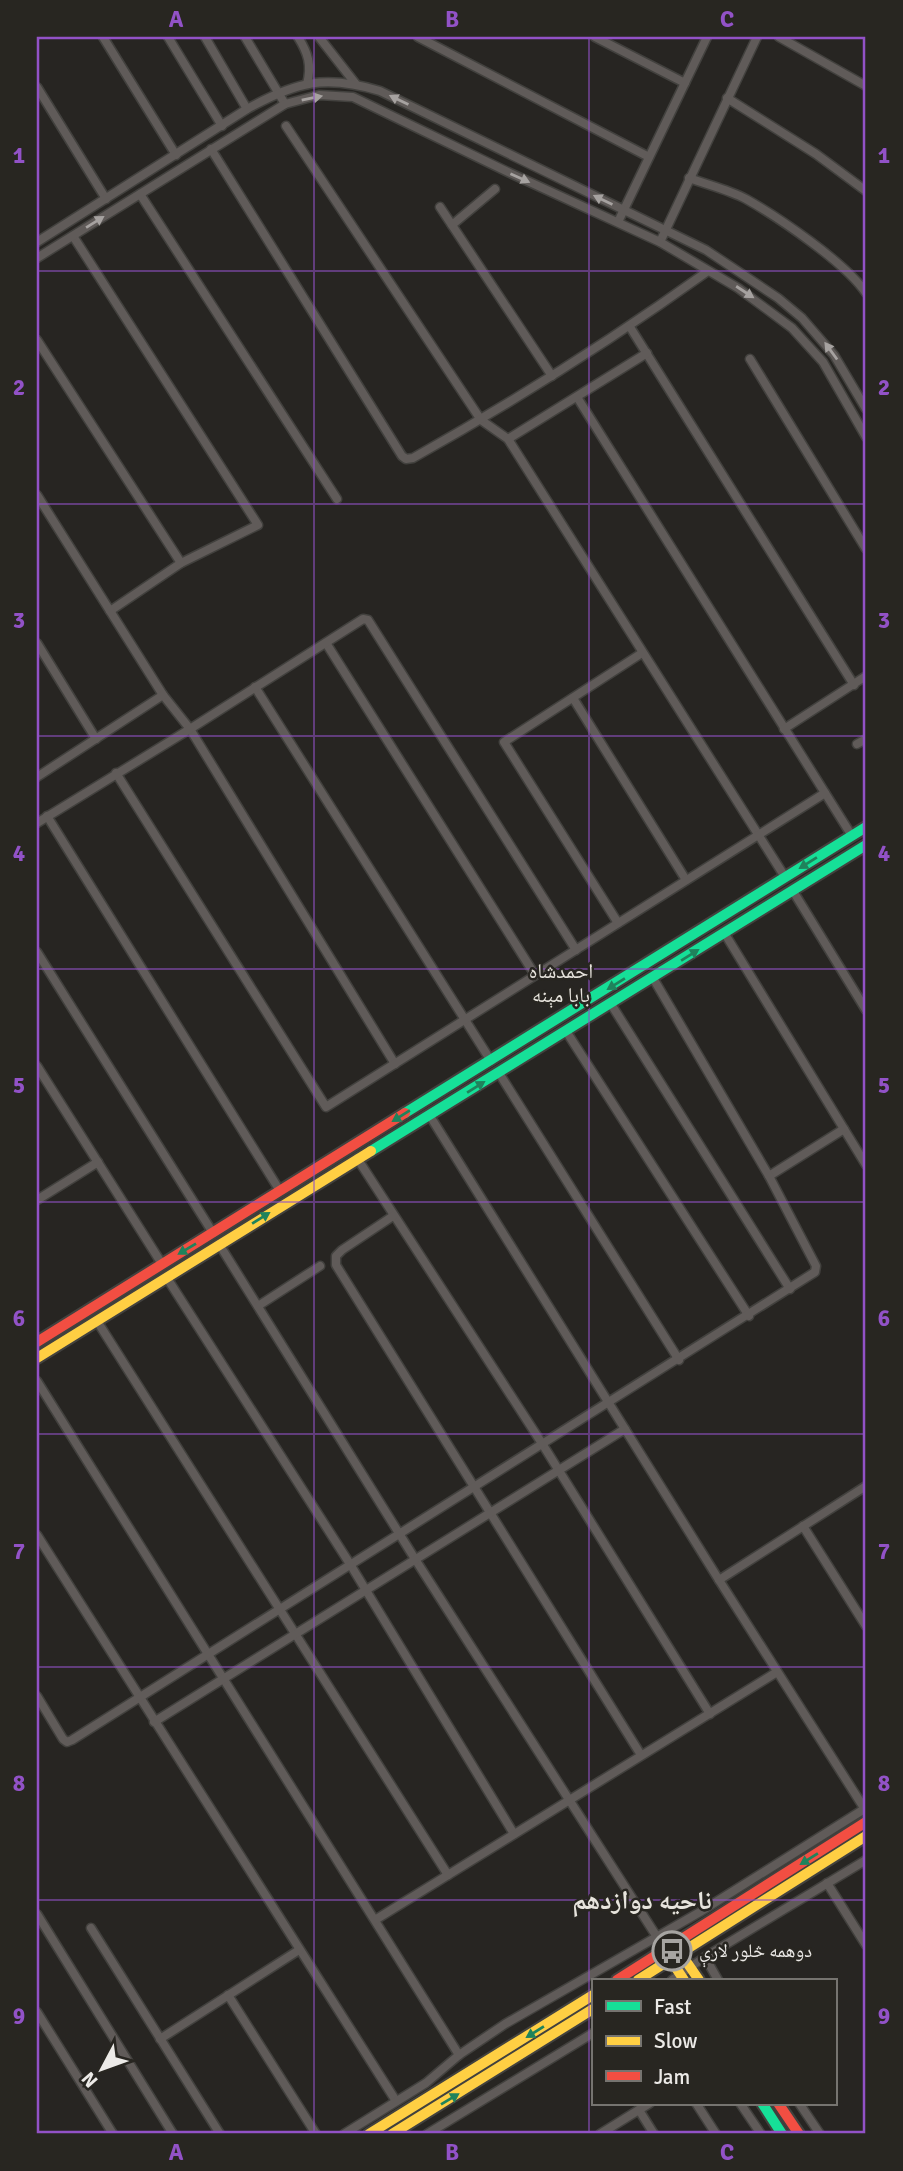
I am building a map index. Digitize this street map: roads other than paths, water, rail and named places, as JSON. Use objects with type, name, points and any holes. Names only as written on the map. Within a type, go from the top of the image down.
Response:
[{"type":"main road","points":[[37,1342],[866,827]]},
{"type":"main road","points":[[37,1358],[358,1158],[864,850]]},
{"type":"main road","points":[[437,1095],[444,1107]]},
{"type":"main road","points":[[639,1979],[672,1952],[866,1822]]},
{"type":"main road","points":[[619,1979],[672,1952],[866,1836]]},
{"type":"main road","points":[[672,1952],[691,1968],[698,1979]]},
{"type":"main road","points":[[672,1952],[679,1978]]},
{"type":"main road","points":[[369,2134],[592,1996]]},
{"type":"main road","points":[[392,2134],[592,2010]]},
{"type":"main road","points":[[763,2104],[782,2134]]},
{"type":"main road","points":[[779,2104],[799,2134]]},
{"type":"street","points":[[103,37],[176,155]]},
{"type":"street","points":[[168,37],[222,126]]},
{"type":"street","points":[[205,37],[247,109]]},
{"type":"street","points":[[246,37],[285,104]]},
{"type":"street","points":[[298,37],[310,59],[311,72],[307,84]]},
{"type":"street","points":[[319,37],[355,83]]},
{"type":"street","points":[[418,37],[649,157]]},
{"type":"street","points":[[596,37],[685,83]]},
{"type":"street","points":[[618,222],[707,37]]},
{"type":"street","points":[[660,242],[757,37]]},
{"type":"street","points":[[779,37],[866,86]]},
{"type":"street","points":[[37,240],[278,92],[318,81],[355,83],[380,91],[706,250],[778,298],[802,318],[834,355],[866,410]]},
{"type":"street","points":[[37,87],[106,199]]},
{"type":"street","points":[[37,258],[285,104],[319,95],[353,97],[660,242],[738,288],[792,328],[823,362],[866,437]]},
{"type":"street","points":[[727,98],[816,154],[866,191]]},
{"type":"street","points":[[286,126],[481,420],[508,439],[785,877]]},
{"type":"street","points":[[211,149],[406,459],[413,458],[481,420],[552,376],[630,327],[708,271]]},
{"type":"street","points":[[690,178],[745,199],[813,244],[858,281],[866,293]]},
{"type":"street","points":[[452,225],[495,190]]},
{"type":"street","points":[[140,194],[337,499]]},
{"type":"street","points":[[440,207],[552,376]]},
{"type":"street","points":[[73,236],[258,525],[181,563],[110,611]]},
{"type":"street","points":[[630,327],[854,685]]},
{"type":"street","points":[[37,340],[181,563]]},
{"type":"street","points":[[508,439],[647,353]]},
{"type":"street","points":[[750,359],[866,549]]},
{"type":"street","points":[[577,397],[852,836]]},
{"type":"street","points":[[37,495],[163,695],[190,729],[395,1064]]},
{"type":"street","points":[[37,823],[363,619],[372,624],[576,950]]},
{"type":"street","points":[[37,643],[96,739]]},
{"type":"street","points":[[326,643],[535,975]]},
{"type":"street","points":[[618,923],[504,742],[642,653]]},
{"type":"street","points":[[784,729],[866,676]]},
{"type":"street","points":[[256,687],[491,1061]]},
{"type":"street","points":[[37,777],[163,695]]},
{"type":"street","points":[[573,698],[686,880]]},
{"type":"street","points":[[858,744],[866,739]]},
{"type":"street","points":[[116,774],[326,1107],[825,793]]},
{"type":"street","points":[[47,816],[281,1191]]},
{"type":"street","points":[[793,891],[866,1010]]},
{"type":"street","points":[[725,934],[866,1165]]},
{"type":"street","points":[[37,952],[213,1233]]},
{"type":"street","points":[[37,1696],[67,1742],[816,1272],[816,1266],[769,1176],[653,978]]},
{"type":"street","points":[[611,1004],[790,1289]]},
{"type":"street","points":[[566,1031],[749,1316]]},
{"type":"street","points":[[37,1066],[162,1264]]},
{"type":"street","points":[[499,1073],[679,1360]]},
{"type":"street","points":[[344,2134],[426,2083],[459,2055],[551,1996],[657,1937],[866,1809],[719,1580],[430,1116]]},
{"type":"street","points":[[769,1176],[844,1129]]},
{"type":"street","points":[[358,1158],[559,1470],[710,1714]]},
{"type":"street","points":[[37,1200],[98,1163]]},
{"type":"street","points":[[393,1216],[342,1250],[336,1256],[336,1265],[641,1755]]},
{"type":"street","points":[[219,1244],[415,1559],[657,1937]]},
{"type":"street","points":[[258,1306],[320,1266]]},
{"type":"street","points":[[167,1278],[350,1564],[514,1834]]},
{"type":"street","points":[[97,1321],[448,1875]]},
{"type":"street","points":[[37,1381],[459,2055]]},
{"type":"street","points":[[154,1722],[625,1429]]},
{"type":"street","points":[[719,1580],[866,1486]]},
{"type":"street","points":[[803,1526],[866,1626]]},
{"type":"street","points":[[37,1535],[396,2101]]},
{"type":"street","points":[[375,1920],[777,1672]]},
{"type":"street","points":[[679,1978],[705,1957],[866,1860]]},
{"type":"street","points":[[828,1883],[866,1945]]},
{"type":"street","points":[[37,1914],[173,2134]]},
{"type":"street","points":[[91,1928],[219,2134]]},
{"type":"street","points":[[160,2039],[299,1950]]},
{"type":"street","points":[[705,1957],[717,1979]]},
{"type":"street","points":[[228,1995],[316,2134]]},
{"type":"street","points":[[37,2012],[113,2134]]},
{"type":"street","points":[[427,2134],[592,2034]]},
{"type":"street","points":[[600,2134],[648,2104]]},
{"type":"street","points":[[697,2104],[716,2134]]},
{"type":"street","points":[[741,2104],[761,2134]]},
{"type":"street","points":[[800,2104],[820,2134]]},
{"type":"street","points":[[639,2110],[654,2134]]},
{"type":"place","name":"دوهمه څلور لارې","points":[[672,1951]]},
{"type":"district","name":"احمدشاه بابا مېنه","points":[[561,983]]},
{"type":"district","name":"ناحیه دوازدهم","points":[[642,1901]]}]
